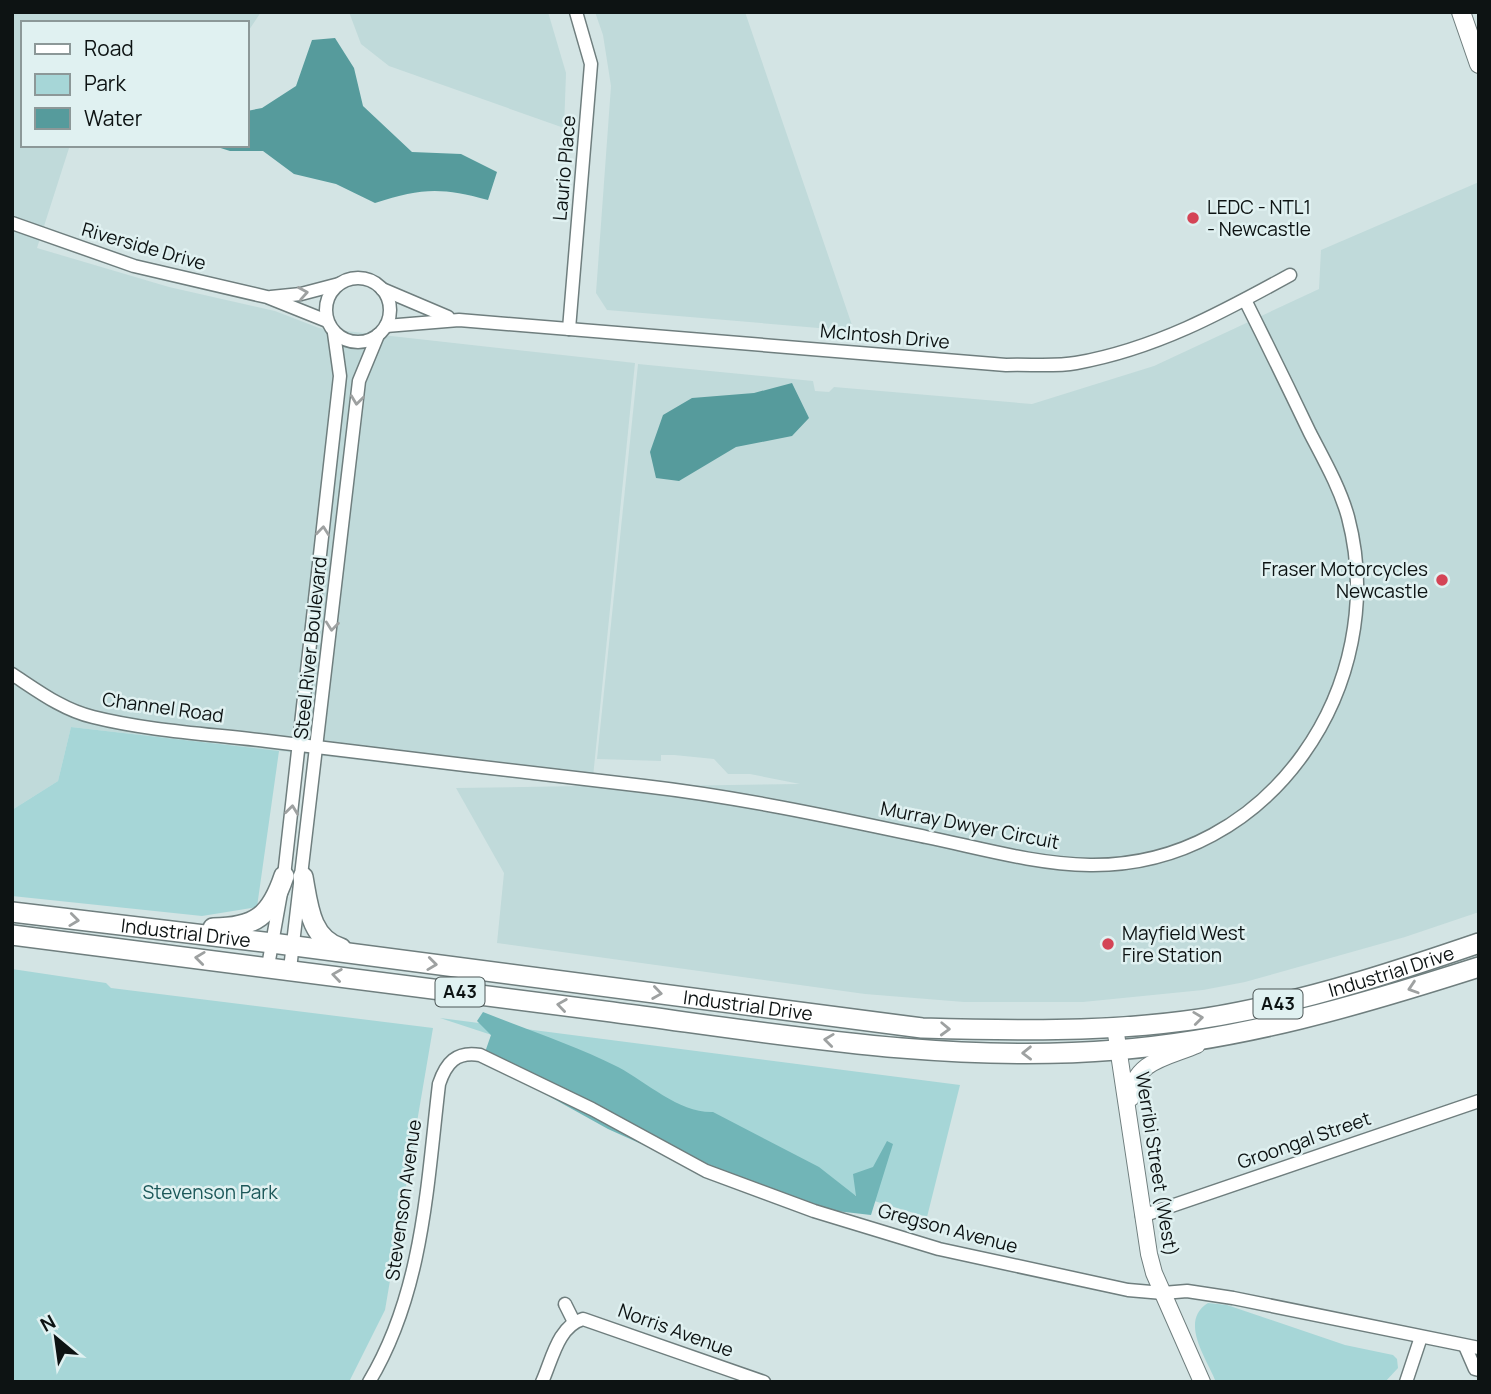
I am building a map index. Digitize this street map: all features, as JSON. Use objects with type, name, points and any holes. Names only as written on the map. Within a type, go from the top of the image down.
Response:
[{"type":"highway","points":[[135,927],[222,928],[252,921],[265,915],[294,876]]},
{"type":"highway","points":[[294,876],[319,933],[333,946],[364,955]]},
{"type":"highway","name":"Industrial Drive","points":[[12,912],[272,943],[922,1028],[1027,1031],[1115,1027],[1237,1013],[1373,979],[1479,943]]},
{"type":"highway","name":"Industrial Drive","points":[[12,934],[897,1048],[969,1053],[1118,1050],[1213,1038],[1322,1015],[1479,967]]},
{"type":"main road","points":[[1461,12],[1479,64]]},
{"type":"main road","name":"Werribi Street (West)","points":[[1115,1027],[1142,1216],[1154,1273],[1202,1382]]},
{"type":"main road","points":[[1132,1134],[1132,1084],[1137,1073],[1213,1038]]},
{"type":"street","name":"Laurio Place","points":[[569,329],[591,64],[576,12]]},
{"type":"street","name":"Riverside Drive","points":[[12,223],[134,266],[267,297],[331,327]]},
{"type":"street","name":"McIntosh Drive","points":[[382,289],[434,313],[459,320],[1006,365],[1074,364],[1136,349],[1193,328],[1290,275]]},
{"type":"street","points":[[360,278],[373,282],[382,289],[390,314],[382,330],[355,342],[331,327],[326,307],[330,294],[339,285],[360,278]]},
{"type":"street","name":"Riverside Drive","points":[[267,297],[301,294],[339,285]]},
{"type":"street","name":"Murray Dwyer Circuit","points":[[318,748],[684,790],[792,809],[1051,863],[1096,865],[1135,860],[1181,848],[1217,831],[1259,802],[1302,757],[1330,713],[1346,672],[1357,619],[1356,558],[1347,514],[1245,300]]},
{"type":"street","name":"McIntosh Drive","points":[[382,330],[459,320]]},
{"type":"street","name":"Steel River Boulevard","points":[[290,969],[294,946],[299,745],[340,376],[331,327]]},
{"type":"street","name":"Steel River Boulevard","points":[[268,966],[272,943],[294,876],[318,748],[359,381],[382,330]]},
{"type":"street","name":"Channel Road","points":[[12,674],[53,701],[92,717],[318,748]]},
{"type":"street","name":"Gregson Avenue","points":[[451,1060],[469,1053],[480,1055],[592,1109],[706,1171],[814,1211],[939,1249],[1115,1287],[1163,1293],[1187,1291],[1233,1298],[1479,1348]]},
{"type":"street","name":"Stevenson Avenue","points":[[369,1382],[391,1342],[409,1292],[420,1242],[439,1084],[451,1060]]},
{"type":"street","name":"Groongal Street","points":[[1142,1216],[1479,1101]]},
{"type":"street","points":[[542,1382],[563,1333],[574,1322],[565,1304]]},
{"type":"street","name":"Norris Avenue","points":[[574,1322],[583,1319],[614,1328],[764,1382]]},
{"type":"street","points":[[1406,1382],[1421,1337]]},
{"type":"street","points":[[1465,1346],[1475,1369],[1479,1370]]},
{"type":"shaded area","points":[[12,12],[261,12],[248,32],[248,21],[21,21],[21,147],[69,147],[37,248],[169,287],[275,311],[319,328],[635,363],[592,787],[800,784],[750,774],[728,774],[714,759],[661,755],[661,761],[597,759],[638,364],[813,381],[815,391],[829,392],[834,387],[1032,404],[1154,366],[1319,289],[1321,250],[1479,182],[1479,912],[1405,937],[1245,982],[1203,990],[1083,1002],[964,1002],[865,994],[497,943],[504,873],[456,788],[583,786],[71,727],[58,781],[12,810]]},
{"type":"shaded area","points":[[349,12],[548,12],[566,73],[564,128],[389,66],[361,44]]},
{"type":"shaded area","points":[[595,12],[745,12],[854,331],[607,310],[596,293],[611,86],[603,35]]},
{"type":"shaded area","points":[[483,1012],[601,1059],[688,1108],[713,1112],[819,1167],[856,1196],[853,1174],[873,1167],[887,1141],[893,1144],[871,1215],[810,1208],[757,1196],[608,1129],[518,1079],[484,1055],[491,1035],[477,1021]]},
{"type":"green space","points":[[71,727],[279,751],[257,907],[202,916],[12,896],[12,810],[58,781]]},
{"type":"green space","name":"Stevenson Park","points":[[12,969],[106,983],[111,988],[433,1028],[385,1310],[349,1382],[12,1382]]},
{"type":"green space","points":[[440,1018],[960,1085],[927,1217],[848,1193],[513,1042]]},
{"type":"green space","points":[[1208,1303],[1227,1305],[1345,1345],[1393,1355],[1397,1359],[1398,1368],[1385,1382],[1216,1382],[1201,1351],[1195,1329],[1200,1311]]},
{"type":"water","points":[[335,38],[354,68],[363,106],[412,152],[461,154],[497,172],[488,200],[431,191],[405,194],[375,203],[336,184],[294,174],[263,151],[230,151],[217,147],[248,147],[248,111],[262,108],[296,86],[312,40]]},
{"type":"water","points":[[792,383],[809,418],[792,436],[736,447],[679,481],[656,478],[650,452],[663,415],[692,398],[754,393]]},
{"type":"place","name":"LEDC - NTL1 - Newcastle","points":[[1193,218]]},
{"type":"place","name":"Fraser Motorcycles Newcastle","points":[[1442,580]]},
{"type":"place","name":"Mayfield West Fire Station","points":[[1108,944]]}]
